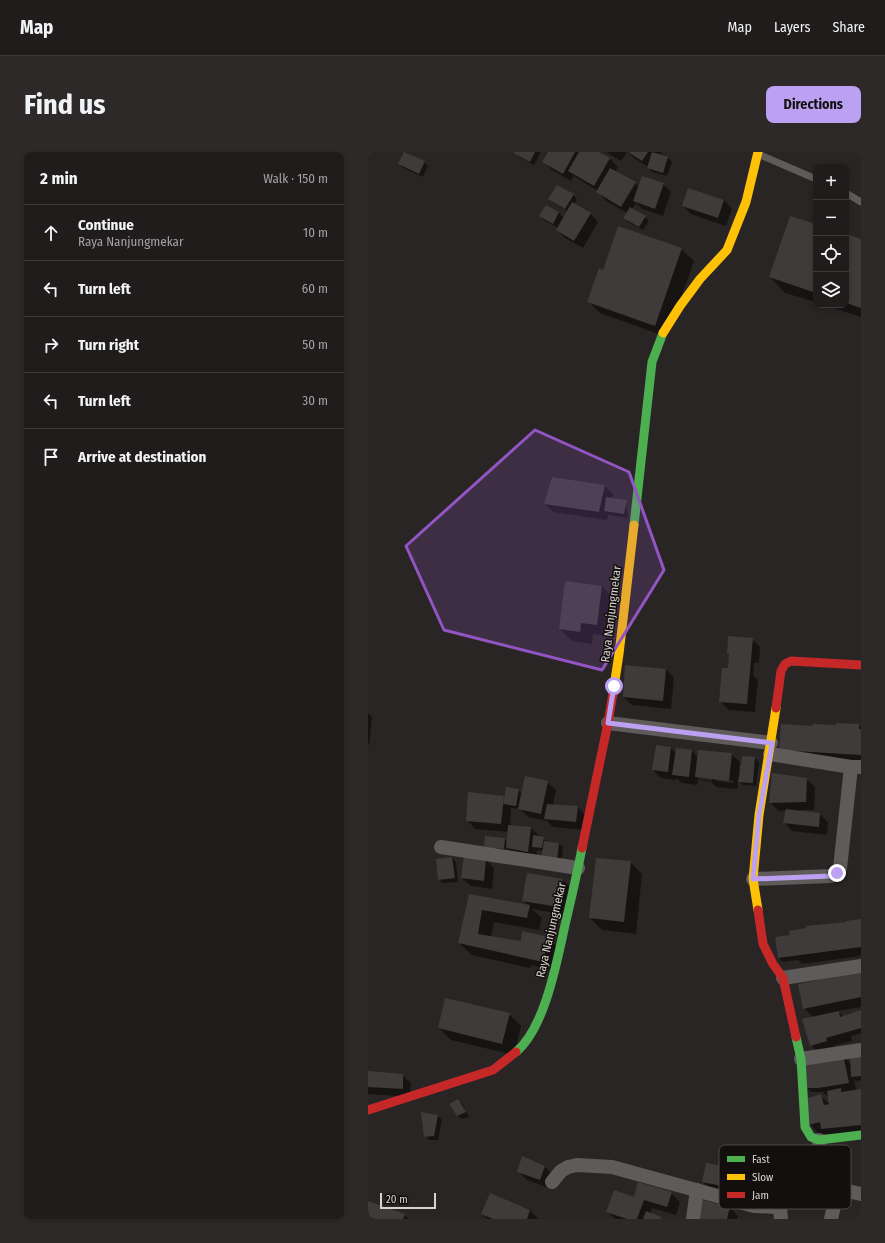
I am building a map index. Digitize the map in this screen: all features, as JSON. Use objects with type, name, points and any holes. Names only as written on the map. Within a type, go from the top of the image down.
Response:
[{"type":"street","name":"Raya Nanjungmekar","points":[[368,1110],[493,1070],[523,1046],[540,1017],[553,979],[608,723],[619,654],[652,362],[663,332],[680,306],[700,279],[727,250],[746,202],[758,153]]},
{"type":"street","points":[[861,665],[791,661],[785,664],[781,671],[771,748],[759,815],[753,879],[763,944],[773,964],[783,978],[801,1059],[805,1127],[811,1137],[819,1140],[861,1135]]},
{"type":"street","points":[[608,723],[771,748],[856,767],[840,868],[837,873],[831,876],[753,879]]},
{"type":"street","points":[[441,847],[578,868]]},
{"type":"street","points":[[783,978],[861,966]]},
{"type":"street","points":[[801,1059],[861,1050]]},
{"type":"street","points":[[819,1140],[820,1145]]},
{"type":"street","points":[[552,1182],[561,1171],[568,1167],[577,1165],[612,1167],[719,1196]]},
{"type":"street","points":[[693,1219],[697,1190]]},
{"type":"street","points":[[851,1191],[861,1194]]},
{"type":"street","points":[[780,1209],[781,1219]]},
{"type":"street","points":[[831,1219],[833,1209]]},
{"type":"lane","points":[[758,153],[813,178]]},
{"type":"lane","points":[[849,195],[861,202]]},
{"type":"highlighted area","points":[[535,430],[629,472],[664,570],[602,670],[444,630],[406,546]]},
{"type":"building","points":[[404,152],[425,161],[419,174],[398,164]]},
{"type":"building","points":[[535,152],[530,162],[513,153]]},
{"type":"building","points":[[548,152],[575,152],[563,174],[542,162]]},
{"type":"building","points":[[579,152],[599,152],[610,158],[594,186],[568,171]]},
{"type":"building","points":[[628,152],[648,152],[642,161]]},
{"type":"building","points":[[652,152],[668,157],[663,173],[647,168]]},
{"type":"building","points":[[610,168],[636,182],[621,207],[596,192]]},
{"type":"building","points":[[642,176],[664,183],[655,209],[633,201]]},
{"type":"building","points":[[557,185],[574,194],[565,209],[548,199]]},
{"type":"building","points":[[688,188],[724,200],[718,218],[682,206]]},
{"type":"building","points":[[572,202],[591,213],[574,241],[556,230]]},
{"type":"building","points":[[546,205],[559,212],[553,224],[539,216]]},
{"type":"building","points":[[630,207],[646,216],[639,227],[623,218]]},
{"type":"building","points":[[790,216],[813,223],[813,292],[769,277]]},
{"type":"building","points":[[618,226],[682,248],[655,326],[587,302],[599,268],[603,270]]},
{"type":"building","points":[[849,235],[861,239],[861,308],[849,304]]},
{"type":"building","points":[[552,477],[605,485],[599,512],[544,504]]},
{"type":"building","points":[[606,497],[627,500],[624,514],[604,511]]},
{"type":"building","points":[[565,581],[602,586],[597,625],[581,623],[580,632],[559,629]]},
{"type":"building","points":[[728,636],[753,638],[747,704],[719,702],[722,668],[728,668]]},
{"type":"building","points":[[625,665],[666,669],[663,701],[623,697]]},
{"type":"building","points":[[836,723],[859,724],[859,729],[861,729],[861,755],[779,750],[781,724],[812,726],[813,724],[836,725]]},
{"type":"building","points":[[656,745],[671,747],[668,772],[652,770]]},
{"type":"building","points":[[676,748],[692,750],[689,777],[672,775]]},
{"type":"building","points":[[698,750],[732,753],[729,781],[695,777]]},
{"type":"building","points":[[742,756],[755,757],[753,783],[738,782]]},
{"type":"building","points":[[772,773],[807,778],[806,802],[769,803]]},
{"type":"building","points":[[525,776],[548,781],[541,814],[518,809]]},
{"type":"building","points":[[506,787],[519,789],[516,806],[503,804]]},
{"type":"building","points":[[468,792],[504,796],[501,824],[466,821]]},
{"type":"building","points":[[547,804],[578,806],[576,822],[544,819]]},
{"type":"building","points":[[786,809],[820,813],[819,827],[783,823]]},
{"type":"building","points":[[508,825],[531,827],[528,852],[506,848]]},
{"type":"building","points":[[533,835],[544,837],[542,848],[532,847]]},
{"type":"building","points":[[485,836],[505,838],[504,849],[484,847]]},
{"type":"building","points":[[544,841],[559,843],[557,862],[541,859]]},
{"type":"building","points":[[464,856],[486,859],[484,881],[461,878]]},
{"type":"building","points":[[452,857],[455,878],[438,880],[436,859]]},
{"type":"building","points":[[596,858],[631,861],[624,922],[589,918]]},
{"type":"building","points":[[527,873],[563,879],[559,907],[522,901]]},
{"type":"building","points":[[469,894],[530,905],[527,918],[482,910],[478,934],[521,941],[522,931],[549,937],[543,962],[458,943]]},
{"type":"building","points":[[861,919],[861,947],[778,958],[775,937],[790,935],[789,931],[806,928],[806,926]]},
{"type":"building","points":[[861,972],[861,997],[803,1009],[798,984],[818,980],[817,978]]},
{"type":"building","points":[[445,998],[510,1013],[502,1044],[438,1028]]},
{"type":"building","points":[[861,1010],[861,1028],[826,1038],[827,1041],[810,1046],[802,1019],[839,1011],[840,1017]]},
{"type":"building","points":[[843,1054],[849,1083],[818,1088],[806,1088],[804,1065]]},
{"type":"building","points":[[861,1056],[861,1076],[851,1077],[850,1057]]},
{"type":"building","points":[[368,1071],[403,1074],[403,1089],[368,1087]]},
{"type":"building","points":[[841,1088],[841,1092],[861,1089],[861,1125],[821,1129],[820,1122],[809,1125],[805,1099],[821,1094],[824,1105],[829,1104],[827,1091]]},
{"type":"building","points":[[458,1099],[466,1112],[457,1116],[449,1104]]},
{"type":"building","points":[[421,1112],[438,1115],[434,1136],[424,1137]]},
{"type":"building","points":[[522,1156],[545,1166],[540,1180],[517,1172]]},
{"type":"building","points":[[706,1163],[719,1165],[719,1185],[702,1182]]},
{"type":"building","points":[[638,1182],[672,1192],[667,1207],[644,1200],[637,1219],[627,1219],[606,1212],[614,1190],[634,1197]]},
{"type":"building","points":[[490,1193],[530,1210],[527,1219],[493,1219],[481,1214]]},
{"type":"building","points":[[703,1200],[719,1204],[719,1209],[730,1209],[727,1219],[699,1219]]},
{"type":"building","points":[[368,1201],[405,1214],[403,1219],[368,1219]]},
{"type":"building","points":[[646,1211],[661,1217],[661,1219],[643,1219]]},
{"type":"traffic: fast","points":[[634,525],[652,362],[663,333]]},
{"type":"traffic: fast","points":[[516,1052],[526,1041],[535,1027],[554,975],[582,848]]},
{"type":"traffic: fast","points":[[796,1037],[801,1059],[805,1127],[811,1137],[819,1140],[861,1135]]},
{"type":"traffic: slow","points":[[663,333],[680,306],[700,279],[727,250],[746,202],[758,152]]},
{"type":"traffic: slow","points":[[613,693],[634,525]]},
{"type":"traffic: slow","points":[[758,910],[753,879],[759,815],[776,708]]},
{"type":"traffic: jam","points":[[776,708],[781,671],[785,664],[791,661],[861,665]]},
{"type":"traffic: jam","points":[[582,848],[613,693]]},
{"type":"traffic: jam","points":[[758,910],[763,944],[773,964],[783,978],[796,1037]]},
{"type":"traffic: jam","points":[[368,1110],[493,1070],[516,1052]]},
{"type":"route","points":[[614,686],[608,723],[772,743],[759,815],[753,879],[831,876],[837,873]]}]
